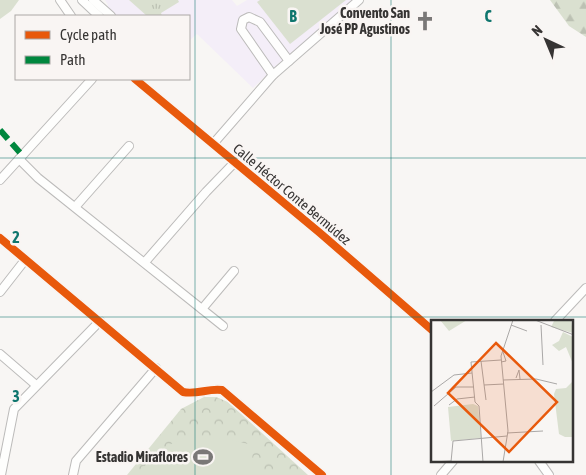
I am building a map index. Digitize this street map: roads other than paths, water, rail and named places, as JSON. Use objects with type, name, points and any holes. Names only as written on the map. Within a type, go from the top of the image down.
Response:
[{"type":"street","points":[[60,0],[69,15]]},
{"type":"street","points":[[82,0],[98,15]]},
{"type":"street","points":[[93,0],[110,15]]},
{"type":"street","points":[[213,144],[273,75],[359,0]]},
{"type":"street","points":[[273,75],[241,29],[243,20],[249,17],[260,22],[289,61]]},
{"type":"street","points":[[0,180],[91,80]]},
{"type":"street","name":"Calle Héctor Conte Bermúdez","points":[[136,80],[328,239],[431,329]]},
{"type":"street","points":[[76,206],[129,146]]},
{"type":"street","points":[[19,159],[38,178],[76,206],[223,326]]},
{"type":"street","points":[[145,262],[235,162]]},
{"type":"street","points":[[0,238],[183,392],[196,393],[211,388],[222,390],[322,475]]},
{"type":"street","points":[[0,292],[26,260]]},
{"type":"street","points":[[202,309],[234,271]]},
{"type":"street","points":[[556,320],[586,288]]},
{"type":"street","points":[[1,475],[14,409],[100,321]]},
{"type":"street","points":[[0,354],[36,385]]},
{"type":"street","points":[[73,475],[76,460],[156,368]]},
{"type":"street","points":[[441,475],[452,462]]},
{"type":"street","points":[[540,462],[549,475]]},
{"type":"place","name":"Convento San José PP Agustinos","points":[[425,21]]},
{"type":"place","name":"Estadio Miraflores","points":[[203,457]]}]
